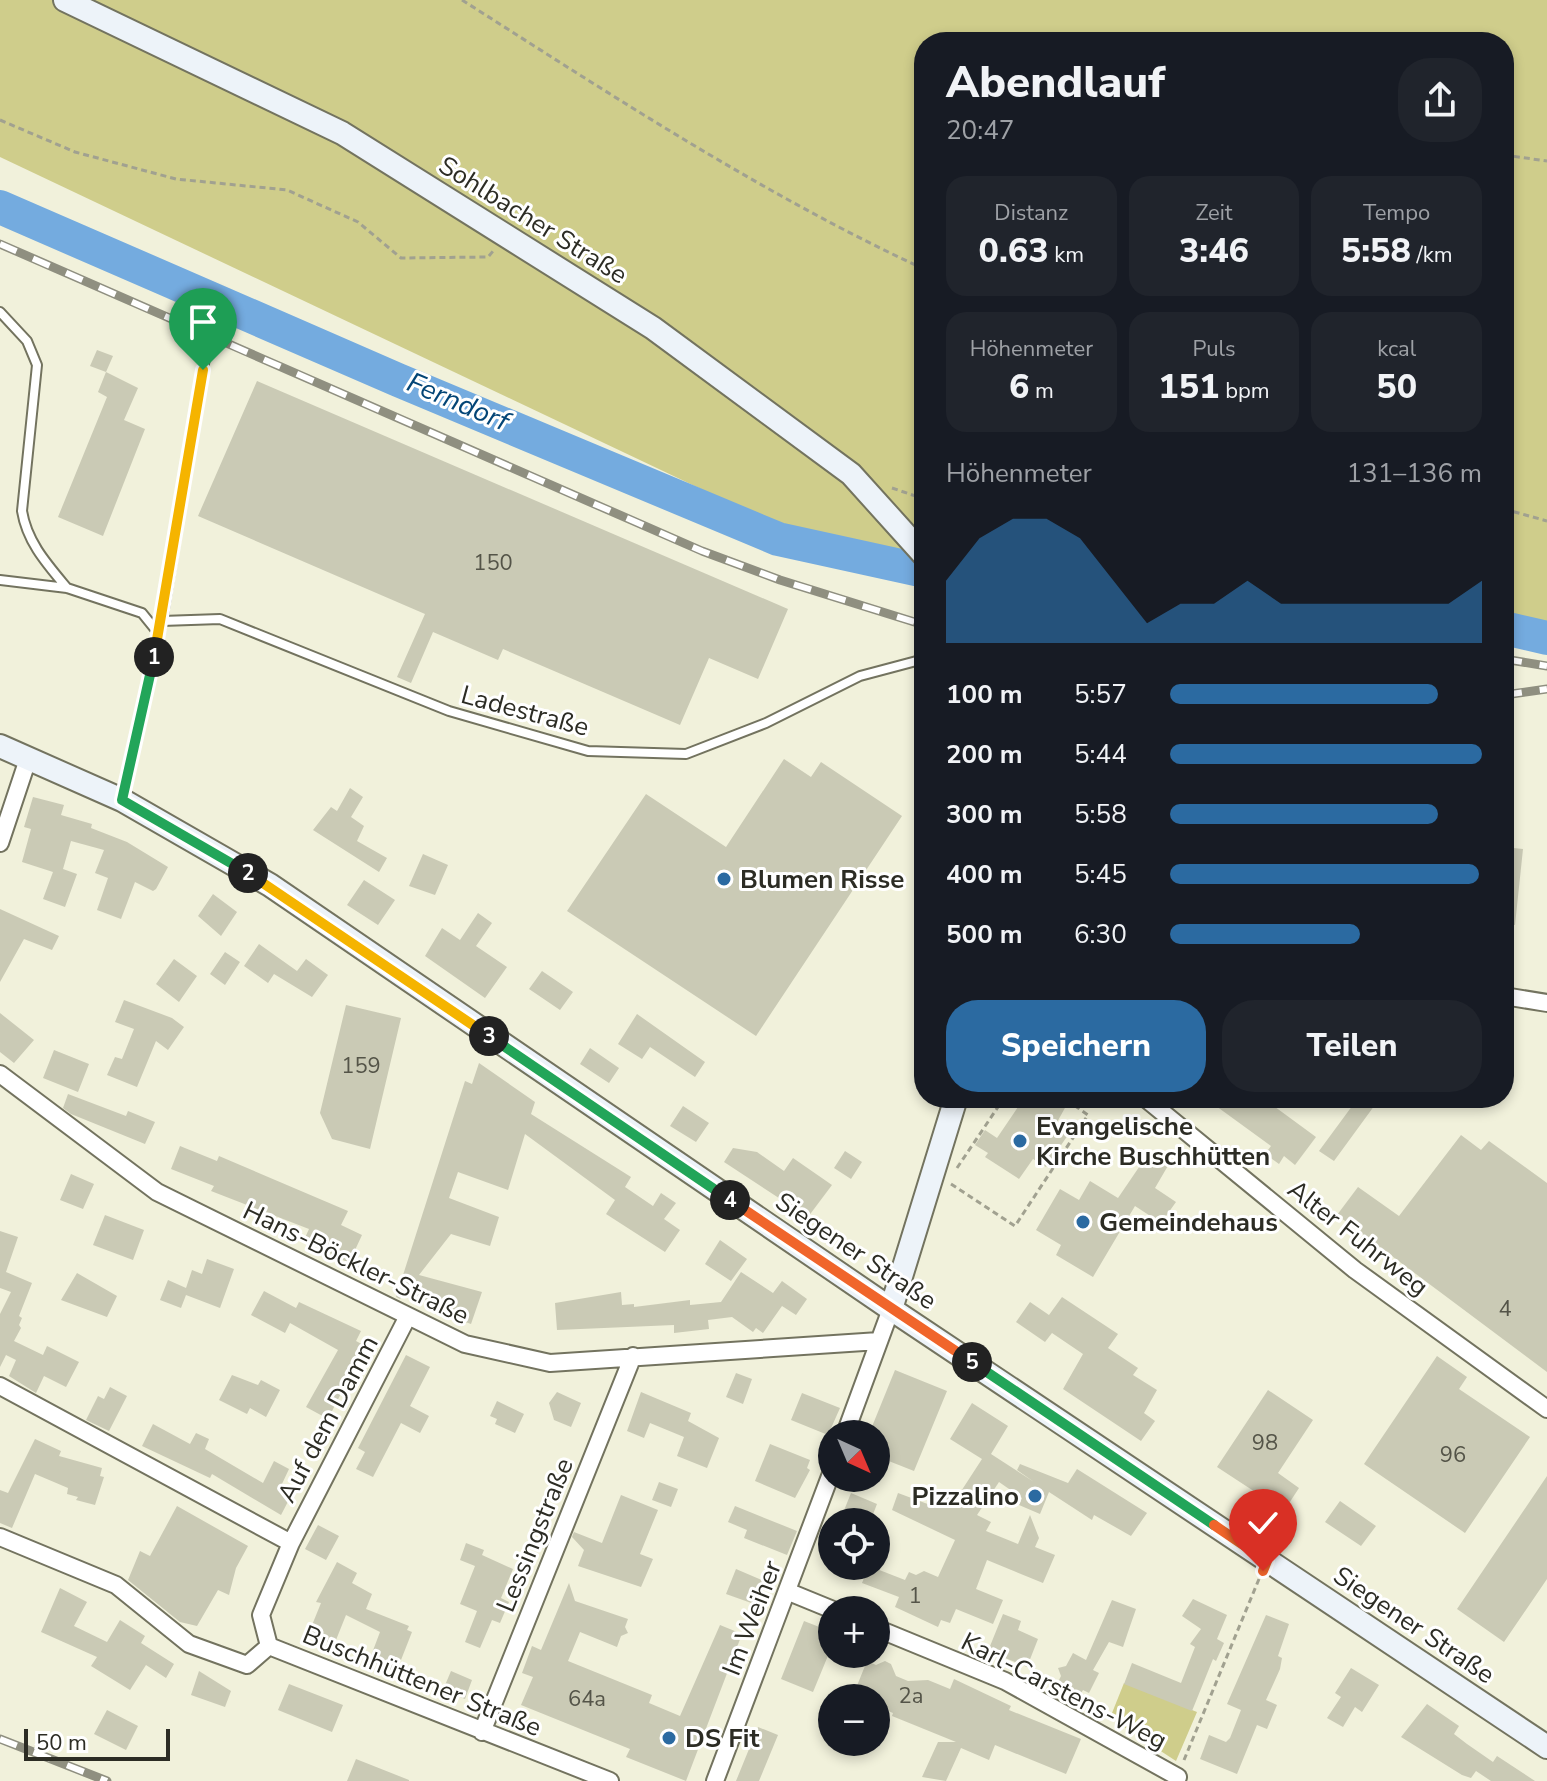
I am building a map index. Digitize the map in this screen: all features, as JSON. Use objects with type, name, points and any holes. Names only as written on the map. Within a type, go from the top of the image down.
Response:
[{"type":"main road","name":"Sohlbacher Straße","points":[[65,0],[342,133],[653,328],[851,474],[914,543]]},
{"type":"main road","name":"Siegener Straße","points":[[0,746],[122,800],[270,885],[891,1309],[1547,1747]]},
{"type":"main road","points":[[891,1309],[953,1108]]},
{"type":"street","points":[[0,843],[28,759]]},
{"type":"street","points":[[1514,998],[1547,1003]]},
{"type":"street","name":"Hans-Böckler-Straße","points":[[0,1074],[157,1192],[465,1344],[550,1363],[879,1341]]},
{"type":"street","name":"Alter Fuhrweg","points":[[1157,1108],[1355,1270],[1547,1409]]},
{"type":"street","points":[[850,1420],[891,1309]]},
{"type":"street","name":"Auf dem Damm","points":[[291,1543],[407,1318]]},
{"type":"street","name":"Lessingstraße","points":[[482,1732],[633,1356]]},
{"type":"street","points":[[0,1386],[291,1543]]},
{"type":"street","name":"Im Weiher","points":[[715,1781],[825,1492]]},
{"type":"street","points":[[0,1537],[116,1585],[189,1644],[247,1665],[269,1646]]},
{"type":"street","name":"Buschhüttener Straße","points":[[291,1543],[261,1615],[269,1646],[610,1781]]},
{"type":"street","points":[[789,1592],[818,1604]]},
{"type":"street","name":"Karl-Carstens-Weg","points":[[890,1634],[1005,1681],[1181,1779]]},
{"type":"lane","points":[[0,312],[27,341],[37,365],[22,511],[25,528],[41,556],[67,588]]},
{"type":"lane","points":[[122,800],[162,621],[205,358]]},
{"type":"lane","points":[[0,580],[67,588],[142,613],[159,634]]},
{"type":"lane","name":"Ladestraße","points":[[162,621],[220,619],[449,711],[588,751],[686,754],[766,723],[860,676],[914,662]]},
{"type":"path","points":[[462,0],[690,145],[862,240],[914,264]]},
{"type":"path","points":[[0,120],[75,152],[176,179],[287,190],[358,222],[401,258],[488,257],[505,236]]},
{"type":"path","points":[[1514,156],[1547,161]]},
{"type":"path","points":[[1514,512],[1547,521]]},
{"type":"path","points":[[956,1170],[997,1108]]},
{"type":"path","points":[[948,1182],[1015,1226],[1088,1115],[1078,1108]]},
{"type":"path","points":[[1181,1779],[1267,1561]]},
{"type":"shaded area","points":[[0,0],[1547,0],[1547,652],[1514,644],[1514,32],[914,32],[914,559],[777,525],[0,157]]},
{"type":"shaded area","points":[[1124,1683],[1197,1712],[1176,1761],[1110,1718]]},
{"type":"building","points":[[97,350],[113,356],[106,372],[90,366]]},
{"type":"building","points":[[106,372],[138,388],[124,420],[145,429],[103,536],[58,517],[107,397],[98,392]]},
{"type":"building","points":[[257,381],[788,609],[758,679],[709,658],[680,725],[503,649],[498,660],[433,632],[411,683],[397,677],[425,614],[198,516]]},
{"type":"building","name":"Blumen Risse","points":[[784,759],[811,777],[821,762],[902,816],[756,1036],[567,911],[646,794],[726,847]]},
{"type":"building","points":[[350,788],[363,797],[351,817],[364,826],[357,841],[387,858],[379,872],[313,830],[331,807],[337,811]]},
{"type":"building","points":[[33,797],[64,805],[61,815],[92,824],[91,828],[127,842],[168,867],[156,889],[153,891],[135,882],[121,919],[97,910],[108,878],[95,873],[104,850],[71,841],[63,869],[77,874],[65,907],[43,899],[53,872],[22,862],[31,829],[24,827]]},
{"type":"building","points":[[1514,848],[1523,849],[1514,925]]},
{"type":"building","points":[[423,854],[448,865],[435,895],[409,886]]},
{"type":"building","points":[[364,880],[395,900],[378,925],[347,905]]},
{"type":"building","points":[[213,894],[237,912],[221,936],[198,916]]},
{"type":"building","points":[[0,909],[59,936],[52,950],[24,939],[0,982]]},
{"type":"building","points":[[478,913],[492,923],[476,946],[507,967],[485,998],[425,956],[442,928],[460,940]]},
{"type":"building","points":[[259,944],[297,971],[306,959],[328,975],[312,997],[274,974],[268,983],[244,966]]},
{"type":"building","points":[[225,952],[240,962],[225,985],[210,974]]},
{"type":"building","points":[[174,959],[197,976],[179,1002],[156,984]]},
{"type":"building","points":[[542,971],[573,992],[560,1010],[529,989]]},
{"type":"building","points":[[124,1000],[172,1018],[184,1027],[168,1050],[156,1041],[137,1087],[107,1075],[115,1057],[122,1059],[134,1029],[115,1022]]},
{"type":"building","points":[[346,1005],[401,1018],[370,1149],[332,1139],[320,1113]]},
{"type":"building","points":[[0,1013],[34,1040],[14,1063],[0,1052]]},
{"type":"building","points":[[637,1014],[705,1062],[695,1077],[650,1047],[642,1059],[618,1044]]},
{"type":"building","points":[[590,1048],[619,1068],[609,1083],[580,1064]]},
{"type":"building","points":[[54,1050],[89,1064],[78,1092],[43,1078]]},
{"type":"building","points":[[479,1063],[535,1102],[531,1114],[631,1177],[625,1187],[653,1206],[661,1193],[676,1203],[664,1219],[680,1230],[665,1252],[606,1214],[615,1200],[525,1134],[508,1190],[458,1172],[449,1198],[499,1217],[490,1246],[451,1234],[419,1275],[482,1292],[471,1324],[434,1311],[436,1306],[407,1290],[400,1299],[396,1297],[465,1081],[472,1084]]},
{"type":"building","points":[[68,1094],[126,1116],[128,1111],[155,1122],[145,1144],[71,1114],[63,1108]]},
{"type":"building","points":[[683,1106],[709,1123],[696,1142],[670,1126]]},
{"type":"building","name":"Evangelische Kirche Buschhütten","points":[[1017,1108],[1065,1108],[1055,1126],[1068,1135],[1046,1167],[1033,1159],[1019,1179],[985,1157],[988,1153],[975,1145],[985,1130],[997,1138]]},
{"type":"building","points":[[1219,1108],[1277,1108],[1316,1137],[1295,1165],[1284,1156],[1279,1164],[1265,1154],[1271,1146]]},
{"type":"building","points":[[1351,1108],[1373,1108],[1334,1161],[1319,1151]]},
{"type":"building","points":[[1461,1135],[1481,1150],[1489,1141],[1547,1183],[1547,1372],[1337,1215],[1358,1187],[1399,1216]]},
{"type":"building","points":[[180,1146],[217,1161],[219,1156],[348,1211],[341,1225],[362,1235],[349,1263],[304,1240],[309,1229],[211,1191],[214,1186],[171,1169]]},
{"type":"building","points":[[733,1148],[757,1152],[784,1171],[793,1158],[832,1185],[808,1217],[724,1162]]},
{"type":"building","points":[[845,1151],[862,1162],[851,1179],[834,1168]]},
{"type":"building","name":"Gemeindehaus","points":[[1150,1151],[1169,1164],[1155,1188],[1176,1202],[1161,1223],[1135,1206],[1093,1277],[1056,1255],[1061,1245],[1036,1230],[1060,1189],[1079,1200],[1090,1181],[1118,1198]]},
{"type":"building","points":[[71,1174],[94,1184],[83,1209],[60,1200]]},
{"type":"building","points":[[105,1215],[144,1230],[133,1260],[93,1245]]},
{"type":"building","points":[[0,1231],[18,1237],[6,1272],[32,1283],[19,1316],[22,1318],[21,1328],[14,1341],[43,1355],[47,1346],[79,1362],[66,1387],[44,1376],[36,1393],[9,1376],[16,1360],[6,1355],[0,1367],[0,1314],[11,1292],[0,1288]]},
{"type":"building","points":[[720,1240],[747,1259],[731,1281],[705,1264]]},
{"type":"building","points":[[207,1259],[234,1269],[220,1308],[186,1295],[181,1308],[160,1300],[168,1280],[186,1288],[192,1270],[202,1274]]},
{"type":"building","points":[[741,1272],[773,1293],[782,1281],[807,1299],[796,1315],[782,1306],[763,1333],[756,1328],[753,1332],[732,1317],[708,1320],[709,1329],[674,1333],[674,1325],[557,1330],[555,1303],[621,1292],[622,1305],[634,1304],[634,1307],[690,1300],[690,1305],[721,1302]]},
{"type":"building","points":[[77,1273],[117,1296],[107,1317],[61,1300]]},
{"type":"building","points":[[264,1291],[296,1308],[299,1302],[361,1331],[356,1341],[373,1350],[363,1368],[356,1364],[328,1419],[306,1407],[338,1350],[290,1323],[285,1333],[251,1315]]},
{"type":"building","points":[[1062,1297],[1118,1334],[1108,1348],[1138,1368],[1133,1375],[1157,1390],[1144,1413],[1155,1421],[1141,1441],[1063,1389],[1083,1354],[1052,1333],[1045,1342],[1016,1322],[1030,1302],[1049,1315]]},
{"type":"building","points":[[406,1355],[430,1367],[410,1406],[429,1416],[420,1433],[401,1423],[373,1477],[356,1469],[365,1452],[358,1448]]},
{"type":"building","points":[[1437,1356],[1467,1377],[1459,1389],[1530,1437],[1465,1533],[1364,1464]]},
{"type":"building","points":[[895,1370],[947,1391],[914,1471],[890,1462],[890,1420],[875,1420]]},
{"type":"building","points":[[736,1373],[752,1379],[743,1404],[726,1397]]},
{"type":"building","points":[[232,1375],[258,1385],[261,1380],[280,1390],[266,1417],[250,1408],[247,1414],[219,1400]]},
{"type":"building","points":[[110,1387],[127,1396],[109,1431],[86,1420],[98,1396],[104,1399]]},
{"type":"building","points":[[1268,1390],[1313,1420],[1278,1473],[1299,1488],[1284,1511],[1217,1467]]},
{"type":"building","points":[[557,1392],[581,1403],[571,1427],[554,1420],[549,1403]]},
{"type":"building","points":[[641,1392],[691,1413],[688,1421],[719,1438],[707,1468],[677,1456],[684,1437],[650,1423],[644,1438],[627,1431]]},
{"type":"building","points":[[802,1393],[840,1408],[835,1420],[818,1420],[818,1431],[791,1420]]},
{"type":"building","points":[[497,1401],[524,1414],[515,1433],[495,1424],[497,1419],[490,1416]]},
{"type":"building","points":[[972,1403],[1008,1426],[991,1454],[1034,1482],[1017,1470],[1020,1464],[1068,1483],[1077,1469],[1147,1513],[1131,1536],[1094,1515],[1092,1520],[1049,1492],[1040,1514],[1019,1505],[1022,1498],[999,1482],[977,1515],[991,1522],[986,1531],[1018,1544],[1030,1515],[1039,1538],[1035,1547],[1055,1555],[1043,1583],[987,1560],[976,1589],[1003,1600],[993,1624],[956,1609],[950,1623],[941,1620],[938,1627],[895,1607],[899,1597],[862,1583],[863,1580],[890,1580],[890,1574],[905,1580],[909,1572],[916,1575],[924,1571],[938,1577],[955,1540],[892,1510],[898,1493],[933,1506],[939,1493],[956,1499],[982,1459],[950,1439]]},
{"type":"building","points":[[153,1424],[190,1444],[196,1433],[209,1439],[205,1449],[263,1483],[274,1461],[289,1469],[281,1486],[293,1492],[281,1515],[212,1474],[210,1478],[142,1446]]},
{"type":"building","points":[[35,1439],[61,1451],[59,1456],[102,1468],[100,1476],[104,1477],[95,1505],[76,1500],[78,1497],[67,1494],[68,1488],[35,1474],[12,1528],[0,1523],[0,1490],[8,1493]]},
{"type":"building","points":[[770,1444],[810,1460],[807,1468],[810,1470],[795,1498],[755,1481]]},
{"type":"building","points":[[1547,1476],[1547,1579],[1504,1642],[1457,1609]]},
{"type":"building","points":[[659,1482],[678,1489],[671,1507],[652,1500]]},
{"type":"building","points":[[851,1493],[877,1504],[875,1508],[845,1508]]},
{"type":"building","points":[[621,1495],[658,1510],[640,1554],[653,1559],[641,1587],[578,1566],[584,1550],[572,1537],[574,1532],[602,1543]]},
{"type":"building","points":[[1340,1501],[1376,1526],[1361,1546],[1325,1522]]},
{"type":"building","points":[[177,1506],[248,1546],[236,1568],[229,1595],[218,1590],[197,1626],[180,1622],[128,1580],[140,1551],[150,1556]]},
{"type":"building","points":[[735,1506],[797,1531],[787,1555],[744,1538],[747,1530],[728,1522]]},
{"type":"building","points":[[318,1525],[339,1536],[326,1560],[305,1549]]},
{"type":"building","points":[[466,1543],[484,1550],[482,1555],[513,1569],[501,1598],[509,1602],[500,1623],[492,1620],[480,1648],[465,1642],[477,1611],[460,1604],[475,1566],[460,1560]]},
{"type":"building","points":[[337,1562],[357,1573],[352,1583],[372,1594],[366,1609],[409,1626],[407,1630],[412,1632],[401,1660],[396,1658],[391,1670],[369,1661],[380,1632],[346,1615],[334,1645],[308,1635],[321,1603],[316,1602]]},
{"type":"building","points":[[736,1569],[764,1581],[754,1604],[726,1594]]},
{"type":"building","points":[[569,1583],[575,1601],[628,1619],[625,1627],[628,1633],[621,1636],[617,1647],[580,1632],[568,1661],[652,1695],[649,1703],[680,1716],[720,1625],[742,1634],[686,1781],[626,1757],[630,1749],[521,1705],[533,1677],[522,1673],[532,1646],[541,1650]]},
{"type":"building","points":[[60,1588],[87,1602],[74,1626],[107,1642],[120,1620],[145,1636],[141,1643],[174,1664],[166,1678],[146,1665],[130,1690],[91,1666],[97,1657],[41,1632]]},
{"type":"building","points":[[1193,1599],[1227,1615],[1217,1639],[1224,1643],[1216,1661],[1213,1659],[1192,1711],[1124,1684],[1132,1663],[1181,1683],[1195,1647],[1190,1644],[1201,1629],[1182,1616]]},
{"type":"building","points":[[1112,1600],[1136,1609],[1123,1647],[1109,1642],[1093,1670],[1099,1673],[1089,1693],[1083,1690],[1080,1695],[1057,1684],[1061,1676],[1058,1668],[1066,1666],[1073,1653],[1086,1660]]},
{"type":"building","points":[[1003,1614],[1021,1621],[1018,1630],[1038,1639],[1027,1667],[988,1651]]},
{"type":"building","points":[[1266,1615],[1289,1624],[1278,1656],[1282,1658],[1280,1669],[1266,1700],[1277,1705],[1267,1729],[1257,1725],[1237,1774],[1200,1759],[1209,1735],[1226,1742],[1230,1738],[1241,1710],[1227,1704]]},
{"type":"building","points":[[804,1621],[818,1626],[818,1668],[823,1668],[813,1692],[781,1679]]},
{"type":"building","points":[[890,1664],[896,1676],[908,1681],[928,1680],[950,1689],[954,1679],[1011,1706],[1009,1710],[1081,1739],[1066,1774],[995,1745],[989,1760],[961,1748],[946,1781],[922,1777],[938,1742],[956,1742],[892,1716],[890,1684],[858,1684],[864,1668],[890,1668]]},
{"type":"building","points":[[1351,1668],[1379,1685],[1362,1712],[1355,1707],[1343,1727],[1327,1718],[1341,1697],[1335,1693]]},
{"type":"building","points":[[199,1671],[231,1691],[225,1707],[191,1695]]},
{"type":"building","points":[[451,1671],[472,1680],[465,1699],[443,1690]]},
{"type":"building","points":[[289,1684],[343,1705],[332,1732],[278,1710]]},
{"type":"building","points":[[1427,1704],[1459,1726],[1454,1734],[1467,1744],[1493,1762],[1497,1756],[1535,1781],[1491,1781],[1476,1771],[1471,1778],[1401,1737]]},
{"type":"building","points":[[107,1710],[138,1726],[126,1750],[94,1734]]},
{"type":"building","points":[[758,1727],[778,1735],[759,1781],[736,1781]]},
{"type":"building","points":[[356,1759],[409,1780],[409,1781],[347,1781]]},
{"type":"waterway","name":"Ferndorf","points":[[0,207],[398,380],[778,539],[914,569]]},
{"type":"waterway","name":"Ferndorf","points":[[1514,630],[1547,638]]},
{"type":"railway","points":[[0,244],[702,551],[780,580],[914,622]]},
{"type":"railway","points":[[1514,661],[1547,666]]},
{"type":"railway","points":[[1514,694],[1547,689]]},
{"type":"railway","points":[[0,1739],[107,1781]]},
{"type":"place","name":"Blumen Risse","points":[[724,879]]},
{"type":"place","name":"Evangelische Kirche Buschhütten","points":[[1020,1141]]},
{"type":"place","name":"Gemeindehaus","points":[[1083,1222]]},
{"type":"place","name":"Pizzalino","points":[[1035,1496]]},
{"type":"place","name":"DS Fit","points":[[669,1738]]},
{"type":"route","points":[[203,370],[162,621],[122,800],[270,885],[891,1309],[1267,1561],[1263,1571]]}]
